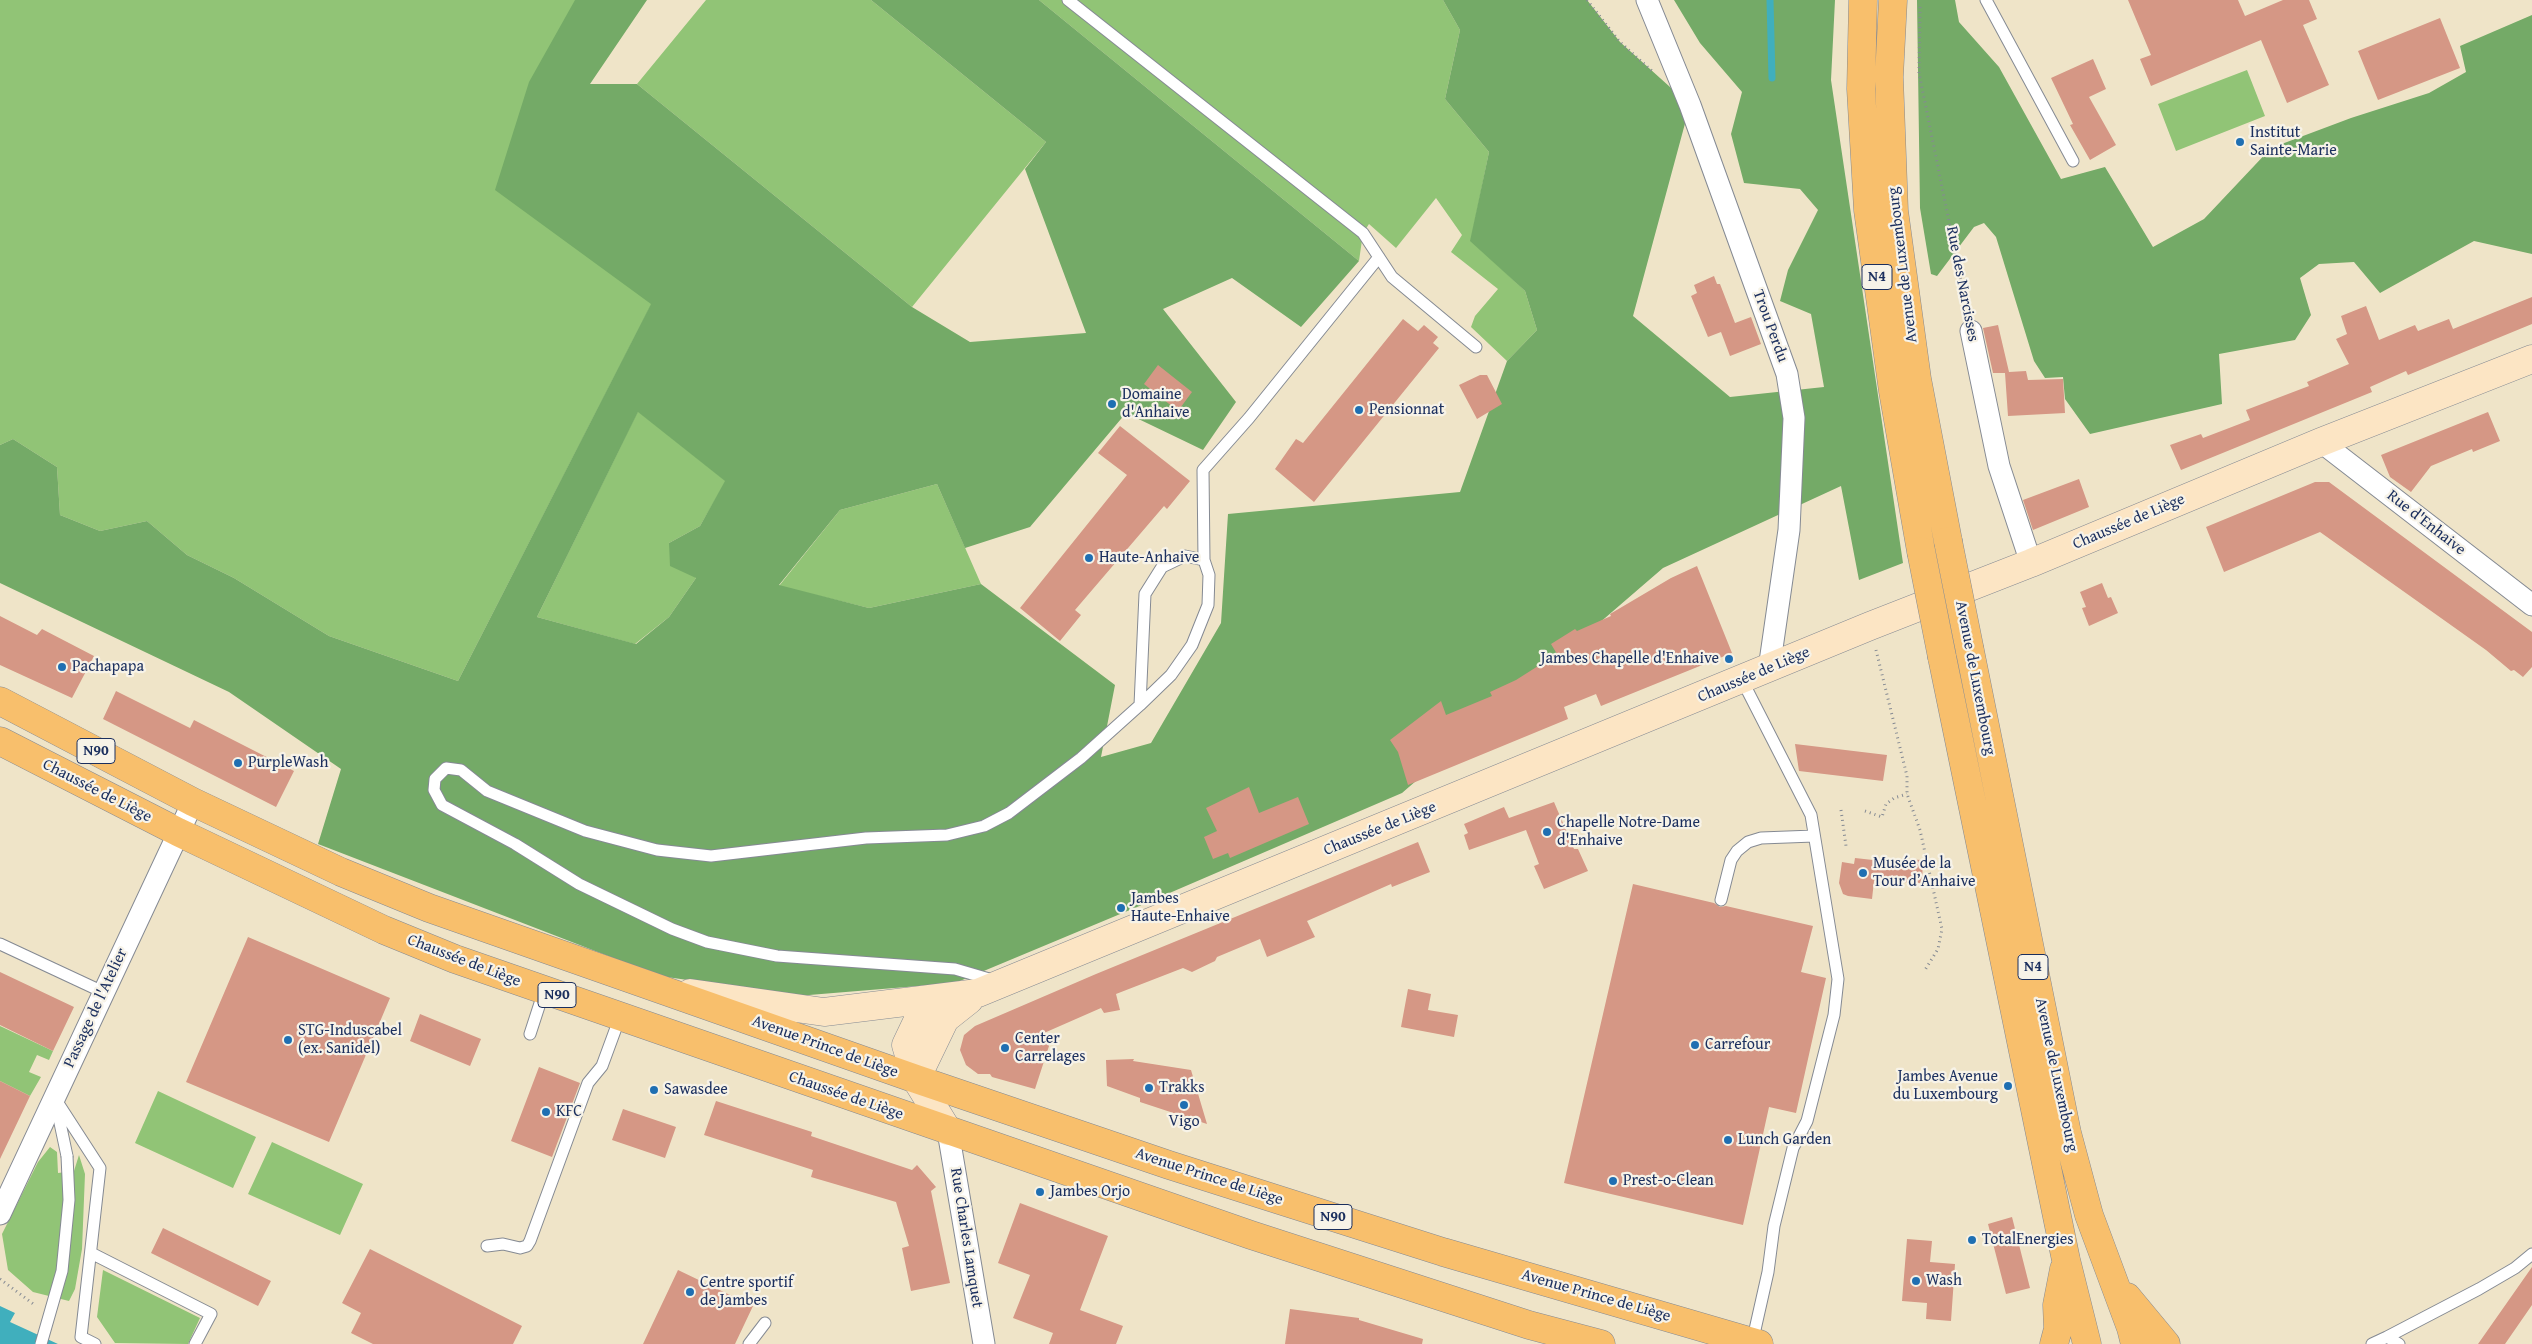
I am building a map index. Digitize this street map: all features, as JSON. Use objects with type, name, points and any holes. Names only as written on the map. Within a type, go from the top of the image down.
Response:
[{"type":"main road","name":"Avenue de Luxembourg","points":[[1863,0],[1861,89],[1868,210],[1893,391],[1942,657],[2066,1260],[2087,1344]]},
{"type":"main road","name":"Avenue de Luxembourg","points":[[1893,0],[1889,77],[1894,211],[1917,379],[2067,1133],[2089,1215],[2135,1344]]},
{"type":"main road","name":"Chaussée de Liège","points":[[0,701],[193,802],[341,872],[430,908],[664,990]]},
{"type":"main road","name":"Chaussée de Liège","points":[[0,741],[178,832],[384,930],[455,959],[948,1132]]},
{"type":"main road","name":"Avenue Prince de Liège","points":[[664,990],[916,1079],[1178,1168],[1443,1252],[1755,1343]]},
{"type":"main road","name":"N90","points":[[948,1132],[1396,1283],[1529,1325],[1601,1344]]},
{"type":"main road","points":[[2054,1344],[2058,1329],[2057,1305],[2066,1260]]},
{"type":"main road","name":"N4","points":[[2113,1278],[2166,1344]]},
{"type":"street","name":"Trou Perdu","points":[[1647,0],[1690,105],[1787,374],[1794,418],[1789,530],[1769,669]]},
{"type":"street","name":"Rue des Narcisses","points":[[1971,331],[1999,466],[2031,563]]},
{"type":"street","name":"Chaussée de Liège","points":[[916,1079],[945,1019],[978,994],[1870,626],[2031,563],[2321,442],[2532,360]]},
{"type":"street","name":"Rue d'Enhaive","points":[[2321,442],[2532,605]]},
{"type":"street","name":"Passage de l'Atelier","points":[[0,1214],[193,802]]},
{"type":"street","name":"Chaussée de Liège","points":[[664,990],[824,1012],[978,994]]},
{"type":"street","name":"Chaussée de Liège","points":[[941,998],[916,1024],[906,1045],[916,1079],[948,1132]]},
{"type":"street","name":"Rue Charles Lamquet","points":[[948,1132],[984,1344]]},
{"type":"lane","points":[[1068,0],[1363,233],[1392,277],[1476,347]]},
{"type":"lane","points":[[1986,0],[2073,161]]},
{"type":"lane","points":[[1004,983],[955,969],[777,956],[708,942],[672,929],[579,884],[515,844],[442,805],[434,790],[435,779],[446,768],[460,770],[487,791],[586,831],[657,850],[711,856],[866,838],[948,835],[984,826],[1009,813],[1081,758],[1140,705],[1171,675],[1192,645],[1208,605],[1209,575],[1204,560],[1203,470],[1249,418],[1379,257]]},
{"type":"lane","points":[[1140,705],[1145,594],[1162,567],[1185,556],[1204,560]]},
{"type":"lane","points":[[1742,680],[1811,815],[1838,979],[1834,1015],[1807,1121],[1793,1148],[1774,1226],[1755,1343]]},
{"type":"lane","points":[[1721,900],[1731,860],[1748,842],[1761,838],[1814,836]]},
{"type":"lane","points":[[0,944],[104,992]]},
{"type":"lane","points":[[530,1034],[544,990]]},
{"type":"lane","points":[[486,1246],[503,1244],[520,1248],[527,1246],[530,1241],[588,1083],[602,1066],[620,1017]]},
{"type":"lane","points":[[40,1344],[62,1271],[69,1200],[67,1156],[54,1098]]},
{"type":"lane","points":[[54,1098],[100,1168],[81,1337],[95,1344]]},
{"type":"lane","points":[[91,1253],[211,1314],[195,1344]]},
{"type":"lane","points":[[2372,1344],[2479,1290],[2515,1268],[2532,1254]]},
{"type":"lane","points":[[749,1344],[765,1323]]},
{"type":"lane","points":[[2387,1337],[2399,1344]]},
{"type":"path","points":[[1587,0],[1620,42],[1655,74]]},
{"type":"path","name":"Rue des Narcisses","points":[[1920,0],[1919,73],[1971,331]]},
{"type":"path","points":[[1870,626],[1907,776],[1907,794],[1920,830],[1942,929],[1938,949],[1925,970]]},
{"type":"path","points":[[1865,812],[1882,817],[1882,811],[1886,804],[1894,798],[1907,794]]},
{"type":"path","points":[[1841,810],[1846,846]]},
{"type":"green space","points":[[0,0],[592,0],[507,174],[669,270],[458,681],[329,636],[234,578],[187,555],[147,521],[100,531],[60,515],[57,467],[13,439],[0,445]]},
{"type":"green space","points":[[575,0],[647,0],[590,84],[637,84],[912,307],[970,342],[1086,333],[1025,169],[1046,142],[871,0],[1039,0],[1359,261],[1301,327],[1232,278],[1163,309],[1236,402],[1203,450],[1126,413],[1030,527],[965,548],[937,484],[840,510],[779,585],[869,608],[981,584],[1115,685],[1101,757],[1151,743],[1221,623],[1228,514],[1460,492],[1507,361],[1537,330],[1525,291],[1470,241],[1489,152],[1445,99],[1460,30],[1443,0],[1587,0],[1620,42],[1690,105],[1633,316],[1730,397],[1824,387],[1811,314],[1780,301],[1788,270],[1818,210],[1800,189],[1744,183],[1731,134],[1742,92],[1700,43],[1674,0],[1835,0],[1831,80],[1903,563],[1859,580],[1841,486],[1663,568],[1402,793],[955,983],[797,996],[660,976],[318,844],[341,769],[229,692],[0,583],[0,445],[13,439],[57,467],[60,515],[100,531],[147,521],[187,555],[234,578],[329,636],[458,681],[651,304],[495,190],[529,82]],"holes":[[[638,412],[725,481],[700,526],[669,543],[670,566],[696,578],[669,617],[636,644],[537,617]]]},
{"type":"green space","points":[[706,0],[871,0],[1046,142],[912,307],[637,84]]},
{"type":"green space","points":[[1039,0],[1443,0],[1460,30],[1445,99],[1489,152],[1471,240],[1525,291],[1537,330],[1507,361],[1471,327],[1475,316],[1498,289],[1451,252],[1462,235],[1436,198],[1396,248],[1369,224],[1363,233],[1359,261]]},
{"type":"green space","points":[[1917,0],[1955,0],[1959,22],[1999,67],[2061,179],[2105,167],[2153,247],[2204,219],[2271,148],[2351,118],[2429,93],[2466,72],[2460,46],[2532,15],[2532,254],[2474,241],[2380,293],[2354,262],[2319,264],[2300,278],[2311,315],[2295,340],[2219,354],[2222,404],[2090,434],[2065,399],[2063,377],[2045,378],[2034,361],[1996,237],[1984,223],[1974,227],[1937,276],[1931,274],[1920,208]]},
{"type":"green space","points":[[2247,70],[2265,116],[2176,151],[2158,104]]},
{"type":"green space","points":[[638,411],[726,481],[700,526],[669,543],[696,578],[669,617],[635,644],[537,617]]},
{"type":"green space","points":[[937,484],[981,584],[869,608],[779,586],[840,510]]},
{"type":"green space","points":[[0,1026],[53,1051],[49,1060],[37,1055],[29,1072],[41,1077],[30,1096],[0,1081]]},
{"type":"green space","points":[[158,1091],[256,1137],[233,1188],[135,1143]]},
{"type":"green space","points":[[272,1142],[363,1184],[340,1235],[248,1194]]},
{"type":"green space","points":[[50,1147],[57,1152],[58,1173],[74,1171],[79,1155],[85,1174],[82,1249],[75,1289],[69,1301],[33,1292],[8,1270],[2,1234],[38,1162]]},
{"type":"green space","points":[[103,1270],[200,1318],[188,1344],[115,1343],[97,1317]]},
{"type":"water","points":[[0,1306],[15,1313],[10,1322],[58,1344],[0,1344]]},
{"type":"building","points":[[2128,0],[2238,0],[2245,16],[2283,0],[2309,0],[2317,19],[2303,25],[2329,85],[2287,103],[2261,40],[2151,86],[2140,59],[2151,55]]},
{"type":"building","points":[[2440,18],[2460,68],[2378,100],[2358,51]]},
{"type":"building","points":[[2093,59],[2106,89],[2089,97],[2116,145],[2090,160],[2070,125],[2073,124],[2051,78]]},
{"type":"building","points":[[1714,276],[1717,284],[1720,284],[1735,323],[1751,317],[1761,344],[1730,356],[1721,332],[1708,337],[1691,296],[1697,293],[1694,285]]},
{"type":"building","points":[[2532,297],[2532,324],[2408,375],[2406,371],[2370,387],[2372,392],[2181,470],[2170,445],[2201,434],[2203,438],[2250,420],[2246,410],[2309,386],[2307,382],[2349,364],[2336,339],[2347,334],[2341,316],[2366,306],[2379,340],[2415,325],[2418,331],[2449,319],[2453,329]]},
{"type":"building","name":"Pensionnat","points":[[1403,319],[1418,331],[1424,325],[1438,337],[1433,343],[1439,348],[1314,502],[1275,469],[1296,439],[1303,443]]},
{"type":"building","points":[[1998,325],[2009,372],[2026,371],[2028,380],[2063,379],[2065,413],[2008,416],[2005,373],[1993,373],[1983,328]]},
{"type":"building","points":[[1158,365],[1192,392],[1178,411],[1144,384]]},
{"type":"building","points":[[1480,375],[1487,375],[1502,404],[1477,419],[1459,385]]},
{"type":"building","points":[[2488,412],[2500,441],[2473,452],[2472,449],[2431,466],[2411,492],[2390,477],[2381,455]]},
{"type":"building","name":"Haute-Anhaive","points":[[1120,426],[1190,481],[1167,509],[1164,506],[1075,610],[1081,615],[1060,641],[1020,608],[1127,475],[1098,453]]},
{"type":"building","points":[[2079,479],[2089,507],[2033,530],[2023,500]]},
{"type":"building","points":[[2315,482],[2329,482],[2532,632],[2532,667],[2523,677],[2514,670],[2511,671],[2486,650],[2320,532],[2224,572],[2206,527]]},
{"type":"building","points":[[1697,566],[1732,653],[1601,706],[1596,694],[1564,707],[1568,719],[1408,785],[1398,752],[1390,740],[1441,701],[1446,715],[1492,696],[1490,692],[1516,680],[1557,654],[1551,644],[1575,629],[1577,631],[1611,616],[1610,614],[1671,578]]},
{"type":"building","points":[[2102,583],[2108,598],[2111,597],[2118,613],[2089,626],[2082,608],[2086,607],[2080,592]]},
{"type":"building","points":[[0,616],[37,635],[42,629],[94,656],[72,698],[0,665]]},
{"type":"building","points":[[116,691],[190,728],[194,720],[294,771],[276,807],[103,719]]},
{"type":"building","points":[[1795,744],[1887,755],[1883,781],[1799,771]]},
{"type":"building","points":[[1249,787],[1259,813],[1298,797],[1309,824],[1230,858],[1228,853],[1213,859],[1204,837],[1217,831],[1206,808]]},
{"type":"building","name":"Chapelle Notre-Dame d'Enhaive","points":[[1554,802],[1574,849],[1578,849],[1588,871],[1544,889],[1534,866],[1539,864],[1526,830],[1469,850],[1464,835],[1468,833],[1464,824],[1504,807],[1509,818]]},
{"type":"building","points":[[1418,842],[1430,872],[1392,887],[1391,884],[1307,921],[1315,937],[1267,957],[1260,939],[1217,957],[1215,961],[1192,972],[1183,968],[1116,994],[1120,1010],[1104,1013],[1101,1008],[1044,1033],[1049,1046],[1035,1089],[992,1077],[990,1074],[978,1074],[966,1065],[960,1050],[964,1035],[975,1026],[1096,974]]},
{"type":"building","points":[[1855,858],[1900,863],[1900,859],[1923,860],[1922,883],[1874,881],[1872,899],[1848,896],[1843,894],[1839,883],[1842,862],[1854,864]]},
{"type":"building","points":[[1633,884],[1714,903],[1720,907],[1726,906],[1813,926],[1801,972],[1826,978],[1796,1113],[1769,1107],[1743,1225],[1564,1183]]},
{"type":"building","name":"STG-Induscabel (ex. Sanidel)","points":[[248,937],[390,998],[329,1142],[186,1082]]},
{"type":"building","points":[[0,972],[74,1007],[53,1051],[0,1025]]},
{"type":"building","points":[[1408,989],[1431,994],[1428,1010],[1458,1015],[1454,1037],[1401,1027]]},
{"type":"building","points":[[420,1014],[481,1039],[470,1066],[410,1041]]},
{"type":"building","points":[[1134,1059],[1133,1061],[1191,1070],[1207,1124],[1140,1102],[1140,1098],[1107,1086],[1106,1060]]},
{"type":"building","name":"KFC","points":[[539,1067],[580,1083],[552,1157],[511,1141]]},
{"type":"building","points":[[0,1081],[30,1096],[0,1159]]},
{"type":"building","points":[[716,1101],[812,1132],[811,1136],[912,1170],[917,1165],[936,1187],[931,1191],[950,1283],[911,1291],[902,1248],[909,1246],[896,1202],[811,1177],[813,1170],[704,1135]]},
{"type":"building","points":[[623,1109],[676,1127],[665,1158],[612,1140]]},
{"type":"building","points":[[1020,1203],[1108,1236],[1080,1310],[1123,1326],[1116,1344],[1049,1344],[1053,1333],[1013,1318],[1030,1275],[998,1263]]},
{"type":"building","points":[[2012,1217],[2030,1288],[2006,1294],[1988,1224]]},
{"type":"building","points":[[163,1228],[271,1281],[258,1306],[151,1253]]},
{"type":"building","points":[[1907,1239],[1932,1241],[1930,1262],[1955,1264],[1951,1321],[1926,1319],[1927,1303],[1902,1301]]},
{"type":"building","points":[[370,1249],[522,1326],[513,1344],[373,1344],[351,1333],[361,1313],[342,1303]]},
{"type":"building","points":[[2532,1267],[2532,1305],[2505,1344],[2478,1344]]},
{"type":"building","name":"Centre sportif de Jambes","points":[[678,1270],[753,1306],[735,1344],[643,1344]]},
{"type":"building","points":[[1290,1309],[1359,1318],[1359,1320],[1423,1339],[1422,1344],[1285,1344]]},
{"type":"waterway","points":[[1770,0],[1772,78]]},
{"type":"place","name":"Institut Sainte-Marie","points":[[2240,142]]},
{"type":"place","name":"Domaine d'Anhaive","points":[[1112,404]]},
{"type":"place","name":"Pensionnat","points":[[1359,410]]},
{"type":"place","name":"Haute-Anhaive","points":[[1089,558]]},
{"type":"place","name":"Jambes Chapelle d'Enhaive","points":[[1729,659]]},
{"type":"place","name":"Pachapapa","points":[[62,667]]},
{"type":"place","name":"PurpleWash","points":[[238,763]]},
{"type":"place","name":"Chapelle Notre-Dame d'Enhaive","points":[[1547,832]]},
{"type":"place","name":"Musée de la Tour d’Anhaive","points":[[1863,873]]},
{"type":"place","name":"Jambes Haute-Enhaive","points":[[1121,908]]},
{"type":"place","name":"STG-Induscabel (ex. Sanidel)","points":[[288,1040]]},
{"type":"place","name":"Carrefour","points":[[1695,1045]]},
{"type":"place","name":"Center Carrelages","points":[[1005,1048]]},
{"type":"place","name":"Jambes Avenue du Luxembourg","points":[[2008,1086]]},
{"type":"place","name":"Trakks","points":[[1149,1088]]},
{"type":"place","name":"Sawasdee","points":[[654,1090]]},
{"type":"place","name":"Vigo","points":[[1184,1105]]},
{"type":"place","name":"KFC","points":[[546,1112]]},
{"type":"place","name":"Lunch Garden","points":[[1728,1140]]},
{"type":"place","name":"Prest-o-Clean","points":[[1613,1181]]},
{"type":"place","name":"Jambes Orjo","points":[[1040,1192]]},
{"type":"place","name":"TotalEnergies","points":[[1972,1240]]},
{"type":"place","name":"Wash","points":[[1916,1281]]},
{"type":"place","name":"Centre sportif de Jambes","points":[[690,1292]]}]
